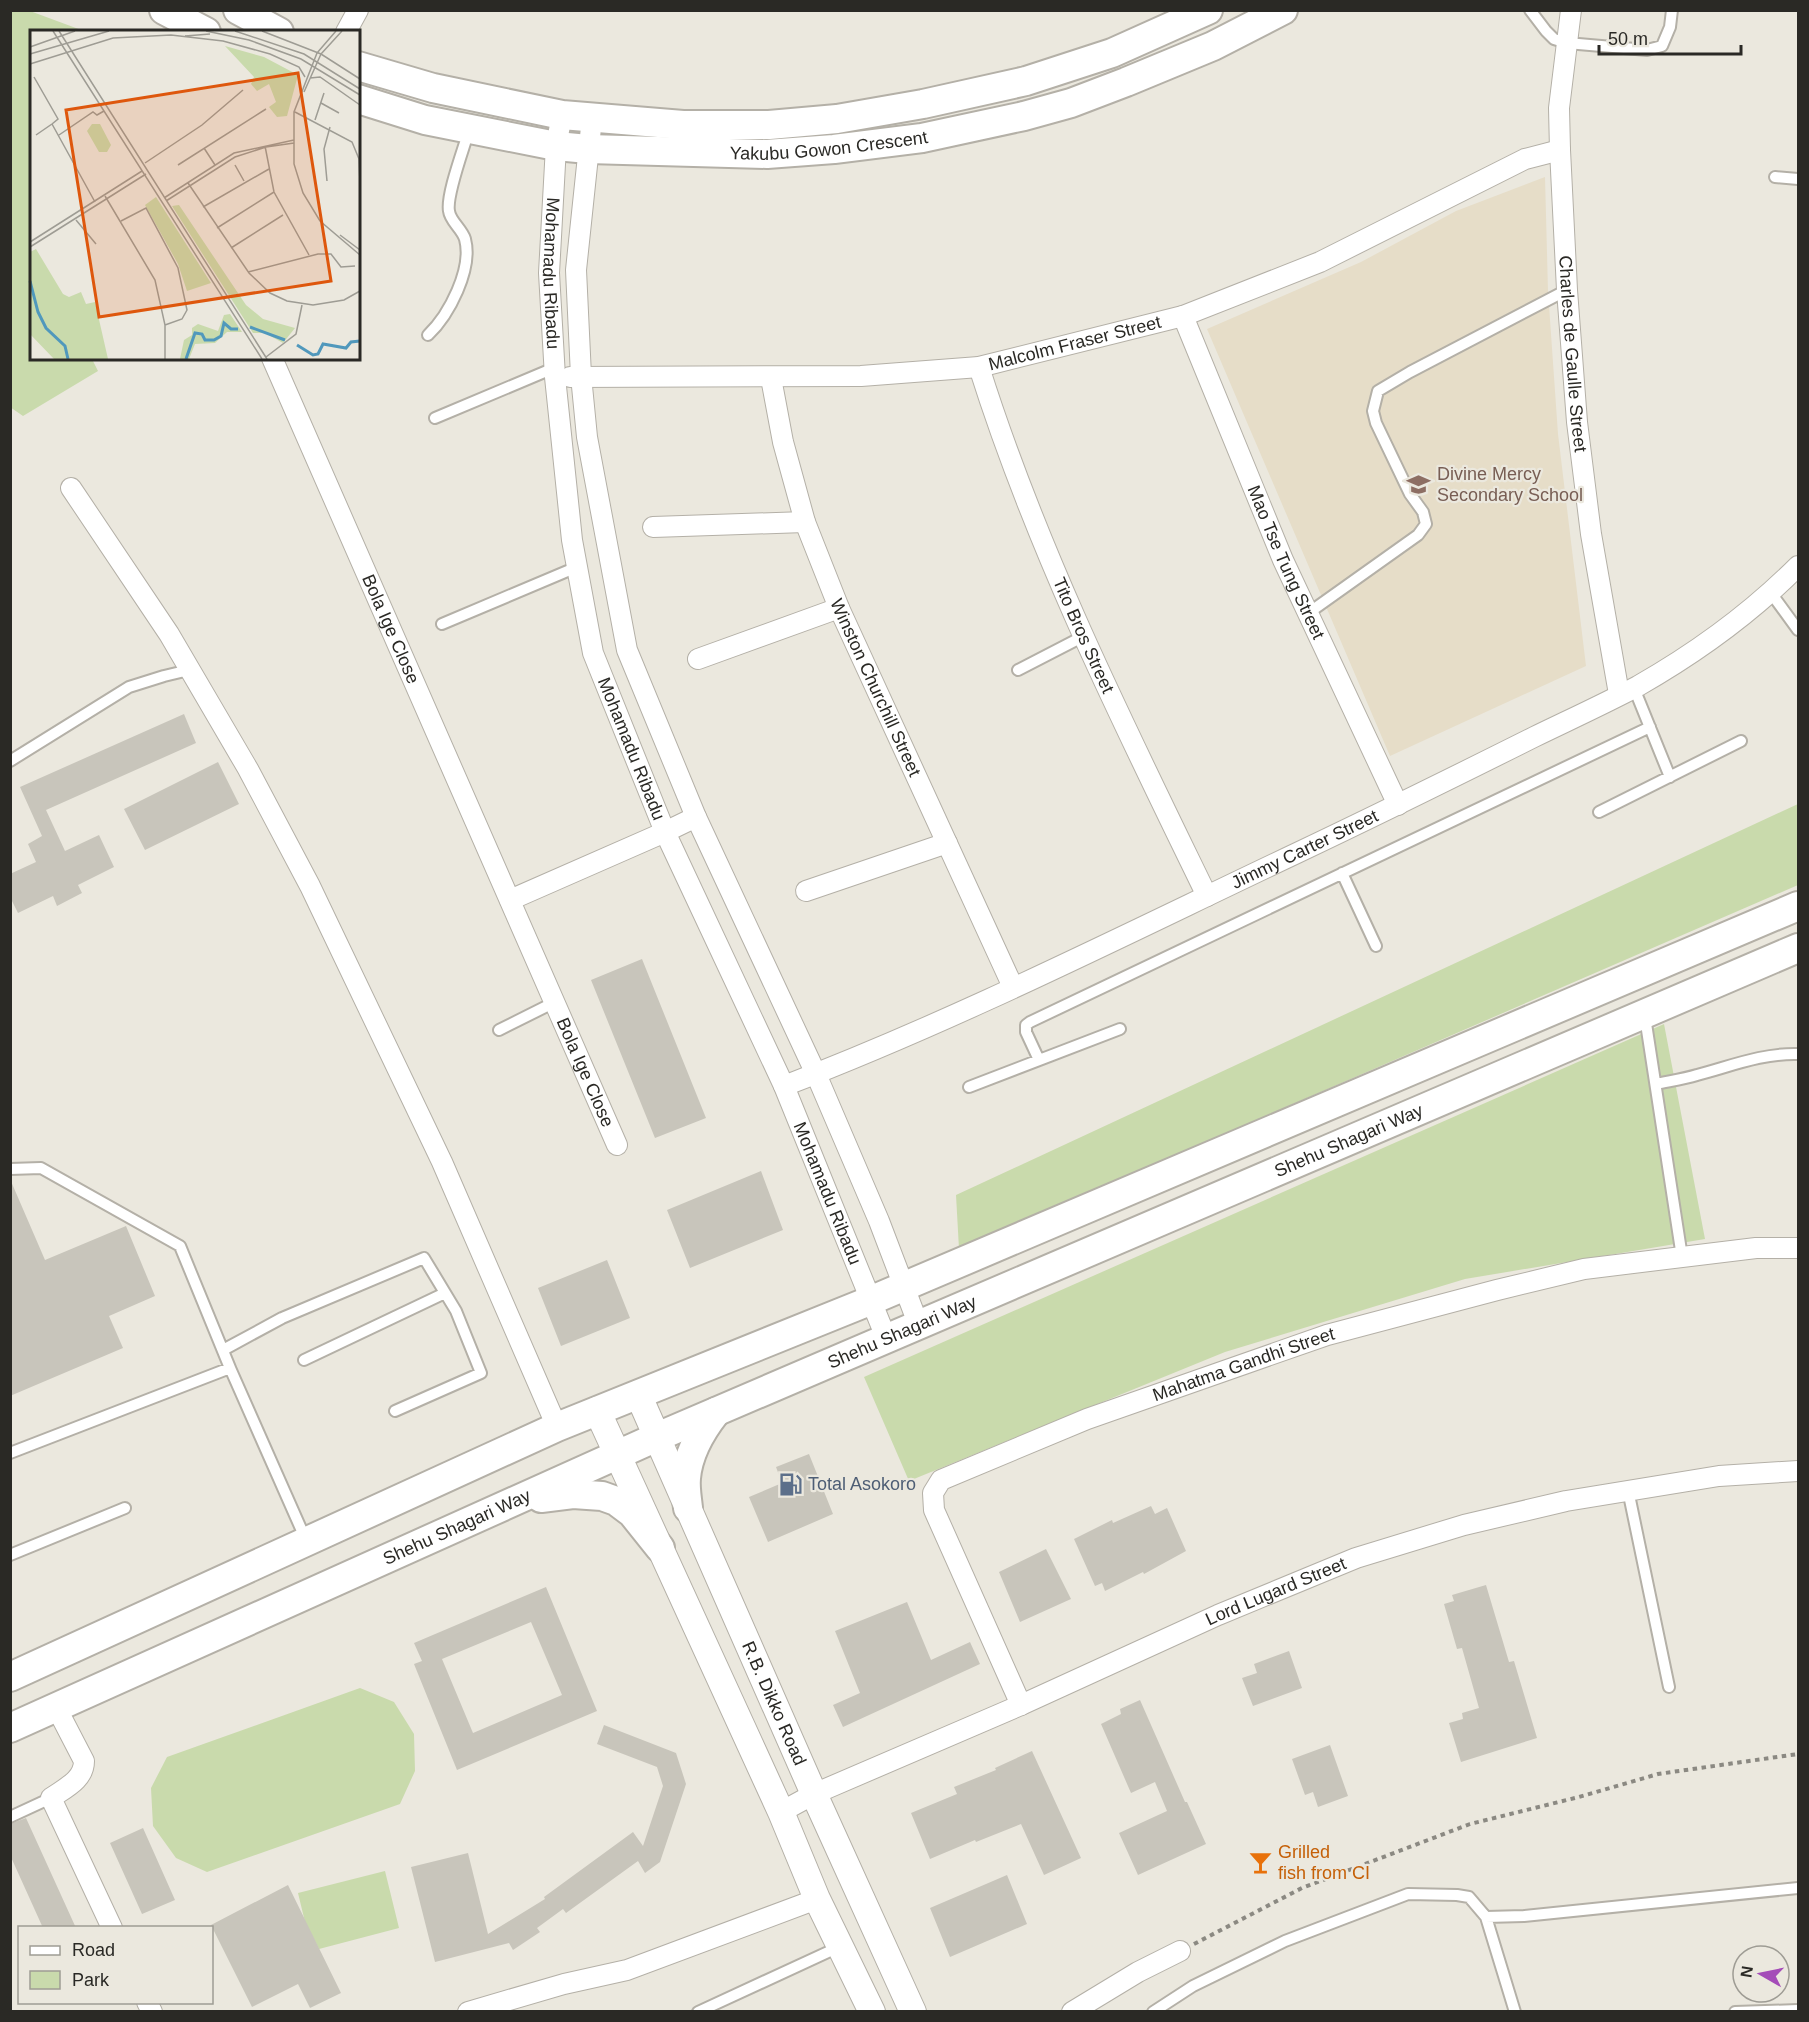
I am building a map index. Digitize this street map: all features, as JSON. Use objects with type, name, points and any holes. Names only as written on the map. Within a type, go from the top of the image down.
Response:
[{"type":"main road","points":[[164,10],[202,30]]},
{"type":"main road","points":[[238,10],[275,30]]},
{"type":"main road","name":"Yakubu Gowon Crescent","points":[[360,67],[433,88],[562,115],[683,125],[770,125],[837,119],[923,104],[1026,81],[1112,53],[1208,10]]},
{"type":"main road","name":"Yakubu Gowon Crescent","points":[[360,100],[425,120],[556,146],[767,154],[834,149],[922,138],[1023,116],[1082,99],[1213,46],[1283,10]]},
{"type":"main road","points":[[10,1677],[557,1427],[872,1300],[1798,906]]},
{"type":"main road","name":"Shehu Shagari Way","points":[[10,1728],[657,1437],[1798,948]]},
{"type":"main road","points":[[688,1508],[686,1478],[694,1449],[702,1430],[716,1412]]},
{"type":"main road","points":[[515,1502],[573,1494],[602,1496],[616,1501],[632,1512],[660,1548]]},
{"type":"street","points":[[347,30],[358,10]]},
{"type":"street","name":"Charles de Gaulle Street","points":[[1571,10],[1559,108],[1567,290],[1577,422],[1591,534],[1627,691]]},
{"type":"street","name":"Mohamadu Ribadu","points":[[562,115],[556,146],[549,273],[554,373],[572,540],[593,653],[665,832],[784,1086],[887,1340]]},
{"type":"street","name":"Mohamadu Ribadu","points":[[592,118],[576,270],[581,376],[587,437],[627,650],[696,817],[816,1074],[919,1326]]},
{"type":"street","name":"Malcolm Fraser Street","points":[[554,373],[581,376],[771,378],[861,376],[979,367],[1183,316],[1320,262],[1525,159],[1560,150]]},
{"type":"street","name":"Mao Tse Tung Street","points":[[1183,316],[1282,560],[1398,805]]},
{"type":"street","name":"Bola Ige Close","points":[[273,360],[617,1145]]},
{"type":"street","name":"Tito Bros Street","points":[[979,367],[1000,433],[1042,542],[1127,732],[1207,896]]},
{"type":"street","name":"Winston Churchill Street","points":[[771,378],[783,442],[805,522],[839,608],[1013,987]]},
{"type":"street","points":[[71,488],[169,634],[248,769],[310,886],[442,1162],[557,1427]]},
{"type":"street","points":[[653,527],[805,522]]},
{"type":"street","name":"Jimmy Carter Street","points":[[784,1086],[911,1034],[1013,987],[1398,805],[1627,691],[1724,631],[1771,593],[1798,566]]},
{"type":"street","points":[[698,659],[839,608]]},
{"type":"street","points":[[510,900],[696,817]]},
{"type":"street","points":[[806,891],[947,843]]},
{"type":"street","name":"Mahatma Gandhi Street","points":[[1021,1705],[934,1510],[933,1493],[941,1480],[1087,1419],[1327,1335],[1584,1269],[1756,1248],[1798,1248]]},
{"type":"street","name":"R.B. Dikko Road","points":[[638,1394],[814,1794],[913,2012]]},
{"type":"street","name":"R.B. Dikko Road","points":[[597,1410],[782,1812],[817,1899],[842,1946],[872,2012]]},
{"type":"street","name":"Lord Lugard Street","points":[[782,1812],[814,1794],[1021,1705],[1218,1615],[1356,1558],[1464,1525],[1566,1501],[1719,1476],[1798,1471]]},
{"type":"street","points":[[56,1707],[84,1761],[84,1768],[78,1778],[51,1798],[111,1926]]},
{"type":"street","points":[[468,2012],[564,1984],[627,1970],[817,1899]]},
{"type":"street","points":[[1072,2012],[1138,1972],[1180,1951]]},
{"type":"lane","points":[[1530,10],[1554,39],[1647,50],[1662,46],[1670,27],[1672,10]]},
{"type":"lane","points":[[429,335],[450,309],[467,260],[466,242],[448,211],[450,196],[469,130]]},
{"type":"lane","points":[[1775,177],[1798,179]]},
{"type":"lane","points":[[1307,614],[1418,535],[1426,524],[1423,512],[1410,494],[1376,423],[1373,403],[1378,391],[1567,290]]},
{"type":"lane","points":[[435,418],[554,373]]},
{"type":"lane","points":[[442,624],[577,567]]},
{"type":"lane","points":[[1771,593],[1798,630]]},
{"type":"lane","points":[[1018,670],[1084,636]]},
{"type":"lane","points":[[10,761],[129,687],[189,670]]},
{"type":"lane","points":[[1627,691],[1650,727],[1670,777]]},
{"type":"lane","points":[[1039,1060],[1026,1032],[1026,1026],[1030,1022],[1650,727]]},
{"type":"lane","points":[[1599,812],[1741,741]]},
{"type":"lane","points":[[1342,873],[1376,946]]},
{"type":"lane","points":[[499,1030],[555,1002]]},
{"type":"lane","points":[[1644,1014],[1682,1257]]},
{"type":"lane","points":[[969,1087],[1120,1029]]},
{"type":"lane","points":[[1656,1084],[1781,1053],[1798,1054]]},
{"type":"lane","points":[[10,1169],[41,1168],[180,1246],[230,1368],[307,1543]]},
{"type":"lane","points":[[223,1350],[282,1318],[424,1258],[456,1311],[481,1373],[395,1411]]},
{"type":"lane","points":[[304,1360],[445,1293]]},
{"type":"lane","points":[[10,1454],[230,1368]]},
{"type":"lane","points":[[1629,1490],[1669,1687]]},
{"type":"lane","points":[[10,1555],[125,1508]]},
{"type":"lane","points":[[10,1817],[51,1798]]},
{"type":"lane","points":[[1486,1917],[1536,1915],[1798,1888]]},
{"type":"lane","points":[[1153,2012],[1193,1986],[1285,1941],[1408,1894],[1469,1897],[1486,1917],[1515,2012]]},
{"type":"lane","points":[[698,2012],[842,1946]]},
{"type":"lane","points":[[1735,2012],[1798,2010]]},
{"type":"path","points":[[1180,1951],[1302,1888],[1470,1824],[1580,1797],[1658,1774],[1798,1754]]},
{"type":"shaded area","name":"Divine Mercy Secondary School","points":[[1545,177],[1548,291],[1558,434],[1586,666],[1390,756],[1207,329],[1361,262],[1456,211]]},
{"type":"green space","points":[[10,11],[30,11],[81,30],[30,30],[30,360],[92,360],[98,371],[23,416],[10,407]]},
{"type":"green space","points":[[1798,804],[1798,885],[959,1249],[956,1195]]},
{"type":"green space","points":[[1664,1024],[1705,1239],[1465,1279],[1225,1352],[909,1481],[864,1377]]},
{"type":"green space","points":[[360,1688],[394,1702],[414,1734],[415,1771],[400,1804],[207,1872],[176,1858],[153,1826],[151,1788],[167,1757]]},
{"type":"green space","points":[[385,1871],[399,1928],[319,1949],[305,1922],[298,1893]]},
{"type":"building","points":[[184,714],[196,743],[46,810],[65,851],[99,835],[114,867],[78,885],[82,893],[57,906],[53,896],[18,913],[10,897],[10,874],[36,862],[28,844],[42,836],[20,787]]},
{"type":"building","points":[[218,762],[239,804],[145,850],[124,809]]},
{"type":"building","points":[[642,959],[706,1118],[655,1138],[591,980]]},
{"type":"building","points":[[761,1171],[783,1230],[690,1268],[667,1210]]},
{"type":"building","points":[[10,1179],[45,1260],[126,1226],[155,1296],[109,1316],[123,1348],[10,1396]]},
{"type":"building","points":[[607,1260],[630,1318],[561,1346],[538,1288]]},
{"type":"building","points":[[809,1454],[833,1514],[768,1542],[749,1497],[782,1483],[776,1467]]},
{"type":"building","points":[[1151,1506],[1155,1514],[1167,1508],[1186,1551],[1144,1574],[1143,1572],[1105,1591],[1102,1583],[1095,1586],[1074,1539],[1112,1520],[1113,1523]]},
{"type":"building","points":[[1046,1549],[1071,1599],[1020,1622],[999,1572]]},
{"type":"building","points":[[1486,1585],[1509,1662],[1514,1661],[1537,1738],[1461,1762],[1449,1723],[1463,1719],[1462,1713],[1479,1708],[1462,1648],[1457,1649],[1444,1604],[1454,1601],[1452,1595]]},
{"type":"building","points":[[546,1587],[597,1711],[457,1770],[414,1664],[422,1661],[414,1643]],"holes":[[[531,1622],[562,1695],[473,1733],[442,1659]]]},
{"type":"building","points":[[907,1602],[931,1660],[970,1642],[980,1664],[843,1727],[833,1705],[860,1693],[835,1631]]},
{"type":"building","points":[[1289,1651],[1302,1688],[1253,1706],[1242,1678],[1257,1673],[1254,1664]]},
{"type":"building","points":[[1140,1700],[1206,1844],[1138,1875],[1119,1833],[1167,1811],[1155,1782],[1131,1793],[1101,1724],[1121,1714],[1120,1709]]},
{"type":"building","points":[[604,1725],[676,1753],[686,1784],[660,1862],[645,1873],[638,1861],[566,1913],[563,1909],[537,1928],[540,1932],[513,1950],[509,1943],[435,1962],[411,1867],[468,1853],[488,1934],[545,1899],[544,1897],[633,1832],[643,1846],[663,1786],[657,1767],[597,1744]]},
{"type":"building","points":[[1330,1745],[1348,1796],[1318,1807],[1313,1792],[1305,1795],[1292,1759]]},
{"type":"building","points":[[1032,1751],[1081,1858],[1044,1875],[1021,1824],[930,1859],[911,1813],[957,1794],[954,1787],[996,1770],[995,1768]]},
{"type":"building","points":[[26,1818],[75,1926],[42,1926],[10,1855],[10,1824]]},
{"type":"building","points":[[143,1828],[175,1900],[142,1914],[110,1843]]},
{"type":"building","points":[[1007,1875],[1027,1924],[950,1957],[930,1908]]},
{"type":"building","points":[[288,1885],[341,1993],[310,2008],[298,1984],[252,2007],[211,1925]]},
{"type":"place","name":"Divine Mercy Secondary School","points":[[1419,484]]},
{"type":"place","name":"Total Asokoro","points":[[790,1484]]},
{"type":"place","name":"Grilled fish from CI","points":[[1260,1862]]}]
